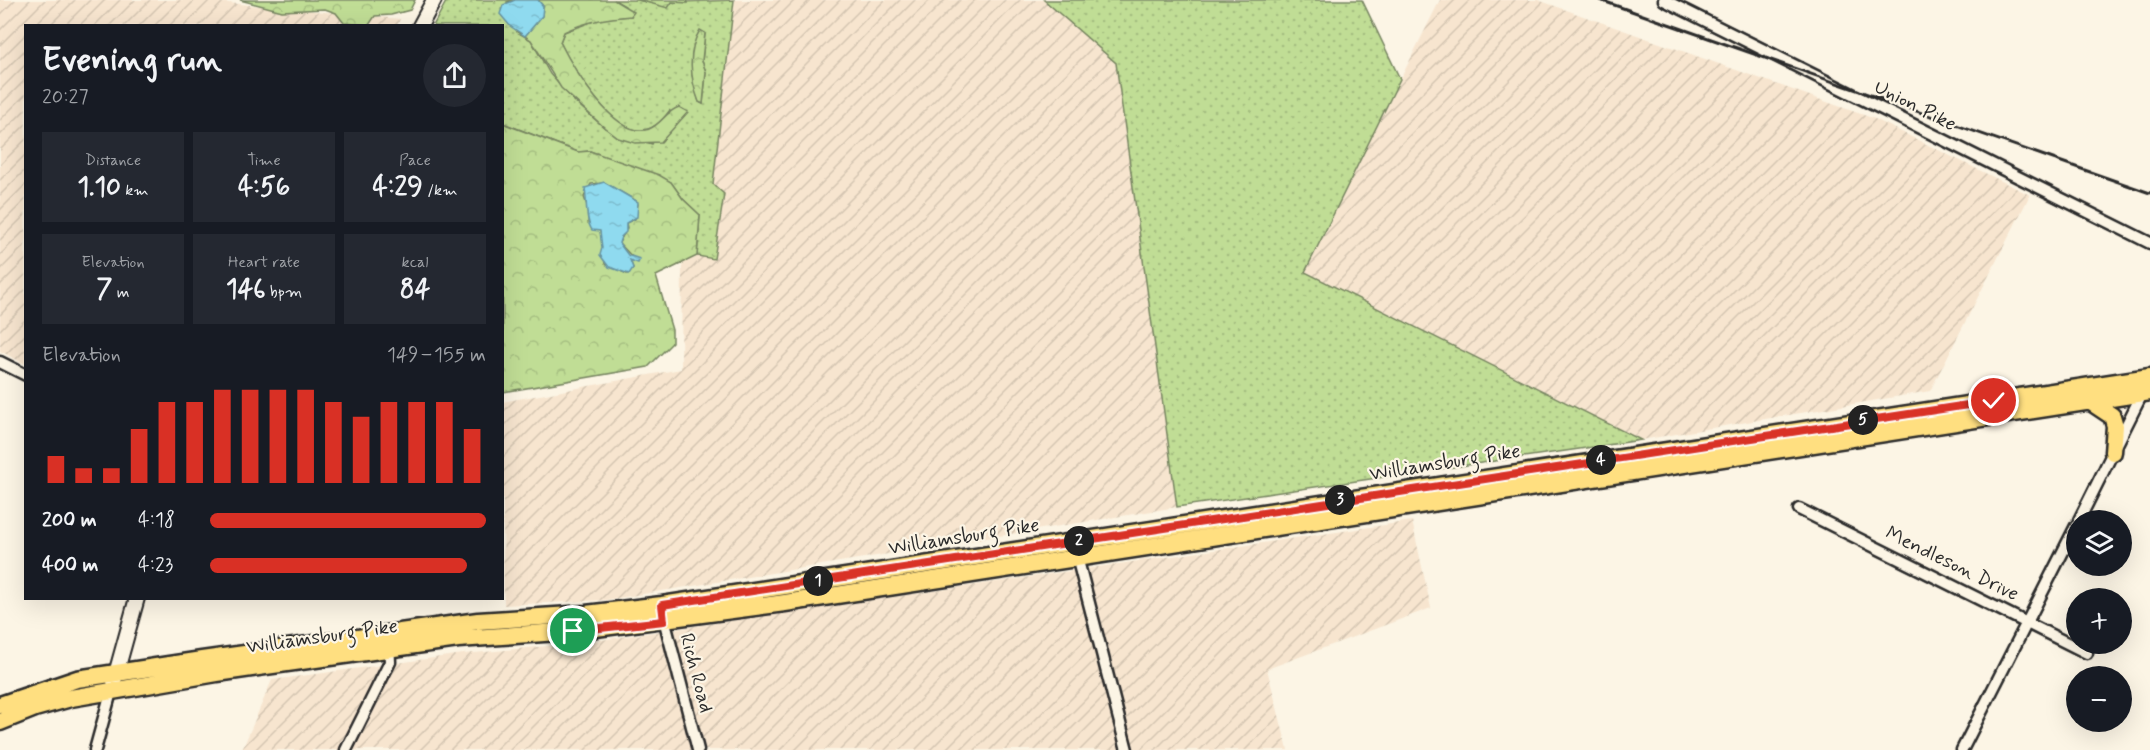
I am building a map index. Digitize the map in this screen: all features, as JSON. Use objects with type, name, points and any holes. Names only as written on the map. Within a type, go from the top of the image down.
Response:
[{"type":"main road","name":"Williamsburg Pike","points":[[663,613],[1078,559],[2088,400],[2148,383]]},
{"type":"main road","name":"Williamsburg Pike","points":[[0,705],[77,679],[389,641],[573,631],[663,613],[1074,541],[2148,383]]},
{"type":"main road","points":[[2088,400],[2112,416],[2115,426],[2113,452]]},
{"type":"main road","name":"Williamsburg Pike","points":[[0,722],[71,698],[389,641]]},
{"type":"street","points":[[421,24],[434,0]]},
{"type":"street","name":"Union Pike","points":[[1664,0],[2150,243]]},
{"type":"street","points":[[0,362],[24,374]]},
{"type":"street","points":[[2084,510],[2148,383]]},
{"type":"street","name":"Mendleson Drive","points":[[1799,509],[2066,642]]},
{"type":"street","points":[[1074,541],[1127,750]]},
{"type":"street","points":[[1962,750],[2066,546]]},
{"type":"street","points":[[95,750],[136,600]]},
{"type":"street","name":"Rich Road","points":[[663,613],[698,750]]},
{"type":"street","points":[[346,750],[390,662],[389,641]]},
{"type":"shaded area","points":[[0,0],[197,0],[400,19],[398,24],[24,24],[24,363],[0,351]]},
{"type":"shaded area","points":[[735,0],[1044,0],[1116,63],[1177,507],[606,600],[504,605],[504,402],[681,369],[682,267]]},
{"type":"shaded area","points":[[1440,0],[1538,0],[1875,119],[2030,195],[1930,391],[1641,440],[1304,272]]},
{"type":"shaded area","points":[[1412,521],[1431,608],[1267,669],[1288,750],[242,750],[272,680],[463,654],[580,643]]},
{"type":"green space","points":[[240,0],[415,0],[410,10],[375,16],[370,24],[344,23],[336,13],[325,9],[282,11]]},
{"type":"green space","points":[[447,0],[515,0],[507,2],[517,32],[531,40],[550,74],[574,101],[605,128],[652,144],[670,110],[656,125],[642,130],[625,126],[614,118],[592,93],[573,65],[560,42],[564,32],[602,18],[631,16],[625,6],[614,0],[638,0],[651,3],[734,0],[713,184],[724,194],[714,259],[697,256],[700,215],[683,199],[671,182],[590,151],[578,152],[504,123],[504,24],[434,24]],"holes":[[[705,34],[702,61],[706,72],[703,104],[699,102],[692,75]]]},
{"type":"green space","points":[[538,0],[614,0],[634,12],[631,16],[597,21],[572,28],[564,32],[560,42],[596,99],[622,124],[636,130],[649,129],[679,107],[688,112],[661,142],[635,143],[618,138],[561,88],[531,40],[525,36],[542,16],[543,6]]},
{"type":"green space","points":[[638,0],[687,0],[688,3],[672,2],[668,8]]},
{"type":"green space","points":[[1044,0],[1362,0],[1400,79],[1305,272],[1641,440],[1177,507],[1116,63]]},
{"type":"green space","points":[[700,30],[705,33],[702,61],[706,72],[703,104],[699,102],[696,93],[691,65],[693,47]]},
{"type":"green space","points":[[504,124],[578,152],[590,151],[659,175],[671,182],[683,199],[700,215],[697,256],[656,276],[672,330],[672,343],[648,367],[504,392]],"holes":[[[605,183],[638,204],[635,219],[626,223],[627,228],[619,243],[636,261],[630,260],[633,268],[627,274],[605,264],[600,230],[588,223],[589,211],[584,197],[591,184]]]},
{"type":"water","points":[[515,0],[538,0],[543,6],[542,16],[525,36],[510,26],[500,14],[503,5]]},
{"type":"water","points":[[604,182],[638,202],[637,217],[626,223],[626,232],[619,243],[628,255],[640,259],[638,263],[630,260],[633,268],[629,274],[609,267],[600,255],[602,248],[600,231],[592,230],[588,221],[585,188]]},
{"type":"railway","points":[[1600,0],[2150,193]]},
{"type":"route","points":[[573,631],[664,621],[662,605],[1994,401]]}]
